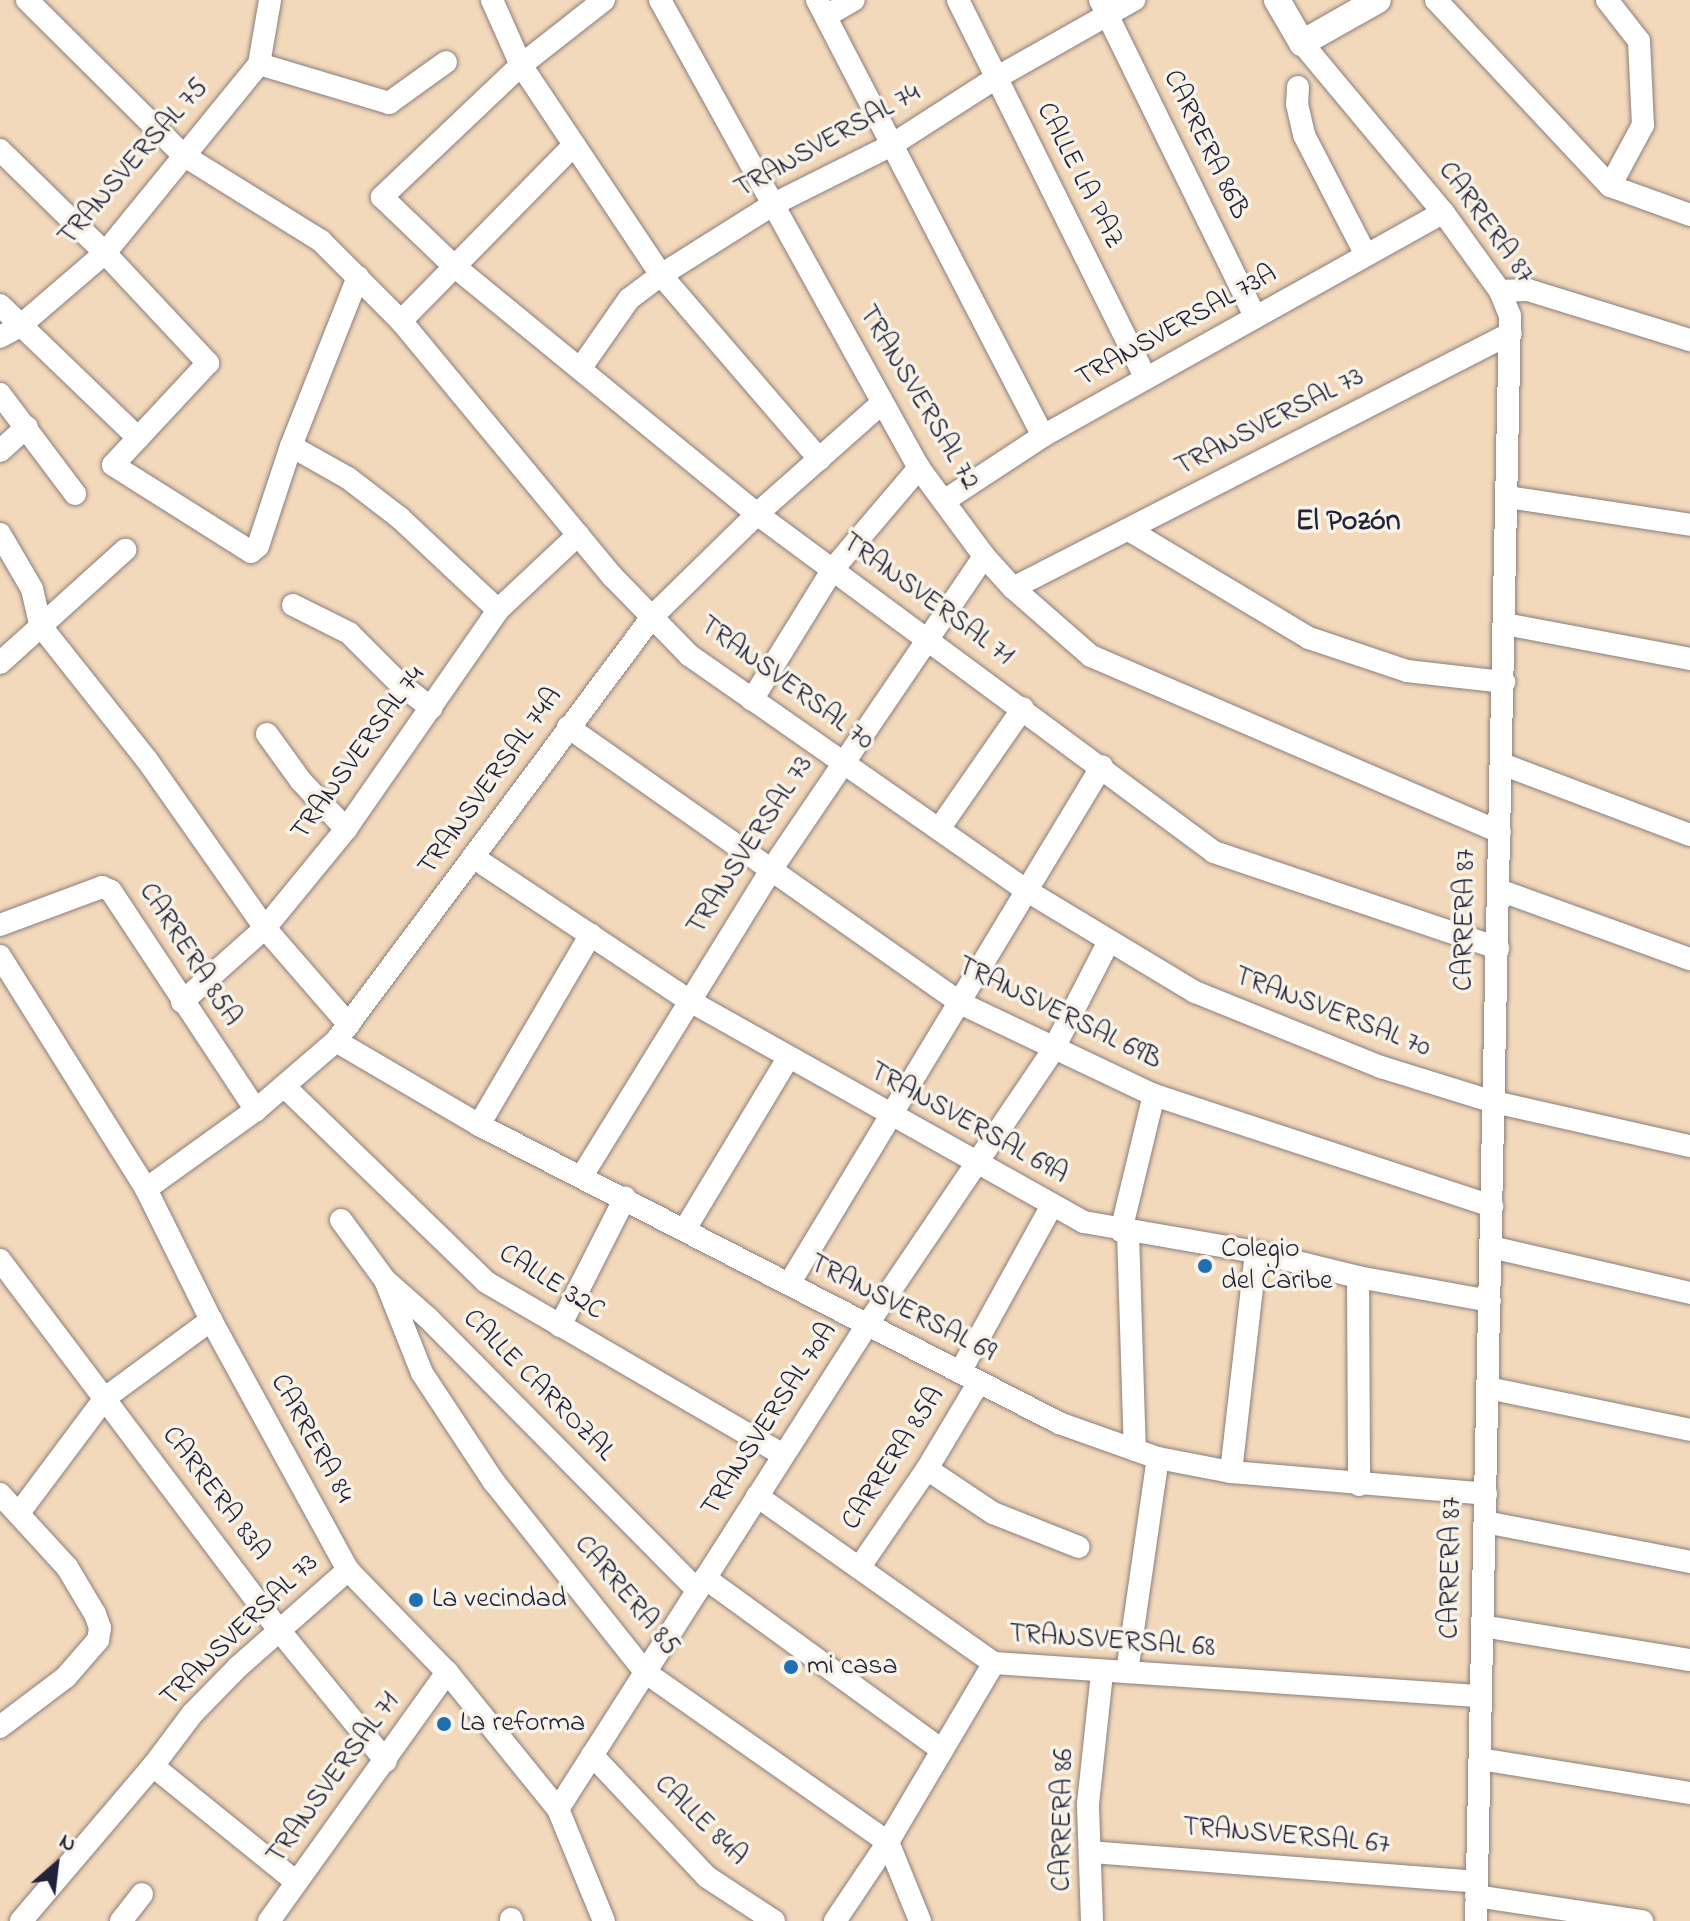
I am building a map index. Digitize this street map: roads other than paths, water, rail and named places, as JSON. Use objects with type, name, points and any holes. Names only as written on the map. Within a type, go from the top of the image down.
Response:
[{"type":"street","points":[[270,0],[259,64],[389,103],[446,62]]},
{"type":"street","points":[[492,0],[521,65],[661,275],[819,459]]},
{"type":"street","points":[[521,65],[604,0]]},
{"type":"street","name":"TRANSVERSAL 72","points":[[660,0],[919,468],[984,556],[1013,588],[1091,656],[1500,832]]},
{"type":"street","points":[[854,0],[821,8],[1043,436]]},
{"type":"street","name":"CALLE LA PAZ","points":[[958,0],[1146,378]]},
{"type":"street","name":"TRANSVERSAL 74","points":[[580,369],[629,299],[661,275],[772,205],[890,146],[1104,7],[1134,0]]},
{"type":"street","name":"CARRERA 87","points":[[1277,0],[1302,43],[1443,212],[1500,291],[1510,316],[1476,1921]]},
{"type":"street","points":[[1302,43],[1378,0]]},
{"type":"street","points":[[1436,0],[1610,186],[1690,215]]},
{"type":"street","points":[[1607,0],[1639,41],[1643,125],[1610,186]]},
{"type":"street","name":"TRANSVERSAL 70","points":[[35,3],[183,155],[300,226],[321,241],[358,277],[401,321],[578,535],[689,655],[1029,892],[1108,943],[1195,992],[1381,1067],[1494,1102],[1690,1146]]},
{"type":"street","name":"CARRERA 86B","points":[[1104,7],[1255,317]]},
{"type":"street","name":"TRANSVERSAL 75","points":[[10,331],[105,253],[259,64]]},
{"type":"street","name":"TRANSVERSAL 71","points":[[521,65],[382,197],[454,266],[757,514],[1102,766],[1214,852],[1498,948]]},
{"type":"street","points":[[1298,87],[1297,104],[1304,135],[1366,255]]},
{"type":"street","points":[[401,321],[574,145]]},
{"type":"street","points":[[0,150],[105,253],[208,363],[113,465],[251,552],[258,546],[291,446],[358,277]]},
{"type":"street","name":"TRANSVERSAL 73A","points":[[944,501],[1043,436],[1443,212]]},
{"type":"street","points":[[1500,291],[1528,290],[1690,340]]},
{"type":"street","points":[[0,305],[10,331],[138,438]]},
{"type":"street","name":"TRANSVERSAL 73","points":[[1013,588],[1511,333]]},
{"type":"street","points":[[0,394],[75,494]]},
{"type":"street","name":"TRANSVERSAL 74A","points":[[146,1189],[256,1110],[342,1033],[652,617],[757,514],[881,404]]},
{"type":"street","points":[[0,451],[27,427]]},
{"type":"street","points":[[291,446],[348,478],[400,518],[498,610]]},
{"type":"street","points":[[752,700],[833,569],[919,468]]},
{"type":"street","points":[[1508,497],[1690,525]]},
{"type":"street","points":[[1129,530],[1309,638],[1407,671],[1504,682]]},
{"type":"street","points":[[0,534],[32,589],[40,625]]},
{"type":"street","name":"TRANSVERSAL 74","points":[[182,1002],[265,928],[346,829],[498,610],[578,535]]},
{"type":"street","points":[[2,659],[125,550]]},
{"type":"street","name":"TRANSVERSAL 73","points":[[582,1176],[771,870],[842,761],[984,556]]},
{"type":"street","points":[[293,605],[349,633],[399,683],[431,708]]},
{"type":"street","points":[[1505,624],[1690,659]]},
{"type":"street","name":"TRANSVERSAL 69","points":[[40,625],[147,760],[342,1033],[479,1125],[1059,1423],[1158,1458],[1231,1472],[1486,1494]]},
{"type":"street","points":[[939,829],[1023,708]]},
{"type":"street","name":"TRANSVERSAL 69B","points":[[568,727],[960,1003],[1053,1050],[1154,1095],[1492,1206]]},
{"type":"street","points":[[267,734],[301,781],[346,829]]},
{"type":"street","points":[[1502,764],[1690,835]]},
{"type":"street","points":[[789,1284],[890,1114],[1029,892],[1102,766]]},
{"type":"street","name":"TRANSVERSAL 69A","points":[[473,857],[688,1000],[1084,1222],[1256,1252],[1358,1277],[1490,1301]]},
{"type":"street","name":"CARRERA 85A","points":[[0,925],[102,887],[111,891],[256,1110]]},
{"type":"street","points":[[1499,890],[1690,959]]},
{"type":"street","points":[[479,1125],[591,934]]},
{"type":"street","name":"TRANSVERSAL 70A","points":[[558,1809],[867,1325],[1053,1050],[1108,943]]},
{"type":"street","name":"CARRERA 84","points":[[0,956],[146,1189],[211,1320],[348,1570],[447,1672],[558,1809],[604,1921]]},
{"type":"street","points":[[685,1229],[788,1058]]},
{"type":"street","name":"CALLE 32C","points":[[284,1086],[486,1282],[783,1455]]},
{"type":"street","points":[[1135,1450],[1124,1231],[1154,1095]]},
{"type":"street","points":[[560,1326],[625,1198]]},
{"type":"street","name":"CARRERA 85A","points":[[859,1568],[927,1469],[1052,1205]]},
{"type":"street","name":"CALLE CARROZAL","points":[[341,1220],[385,1280],[428,1318],[701,1584],[942,1750]]},
{"type":"street","points":[[1491,1247],[1690,1293]]},
{"type":"street","points":[[1231,1472],[1256,1252]]},
{"type":"street","name":"CARRERA 83A","points":[[0,1260],[279,1630],[386,1761]]},
{"type":"street","points":[[1358,1277],[1359,1485]]},
{"type":"street","name":"CARRERA 85","points":[[385,1280],[422,1373],[486,1470],[645,1672],[888,1842]]},
{"type":"street","points":[[19,1513],[105,1398],[211,1320]]},
{"type":"street","points":[[1488,1388],[1690,1430]]},
{"type":"street","points":[[1127,1672],[1158,1458]]},
{"type":"street","points":[[927,1469],[993,1513],[1079,1547]]},
{"type":"street","points":[[0,1494],[67,1567],[100,1628],[98,1640],[66,1677],[0,1727]]},
{"type":"street","points":[[757,1496],[994,1663]]},
{"type":"street","points":[[1485,1522],[1690,1562]]},
{"type":"street","name":"TRANSVERSAL 73","points":[[21,1921],[153,1766],[192,1714],[279,1630],[348,1570]]},
{"type":"street","points":[[1482,1626],[1690,1660]]},
{"type":"street","name":"TRANSVERSAL 68","points":[[835,1921],[888,1842],[994,1663],[1102,1673],[1127,1672],[1481,1696]]},
{"type":"street","name":"TRANSVERSAL 71","points":[[269,1921],[447,1672]]},
{"type":"street","name":"CARRERA 86","points":[[1092,1921],[1088,1804],[1102,1673]]},
{"type":"street","name":"CALLE 84A","points":[[592,1755],[707,1877],[774,1921]]},
{"type":"street","points":[[1480,1759],[1690,1793]]},
{"type":"street","points":[[153,1766],[296,1882]]},
{"type":"street","points":[[888,1842],[920,1921]]},
{"type":"street","name":"TRANSVERSAL 67","points":[[1090,1852],[1477,1889],[1604,1918],[1642,1921]]},
{"type":"street","points":[[121,1921],[142,1894]]},
{"type":"place","name":"Colegio del Caribe","points":[[1205,1266]]},
{"type":"place","name":"La vecindad","points":[[416,1600]]},
{"type":"place","name":"mi casa","points":[[791,1667]]},
{"type":"place","name":"La reforma","points":[[444,1724]]},
{"type":"district","name":"El Pozón","points":[[1348,522]]}]
